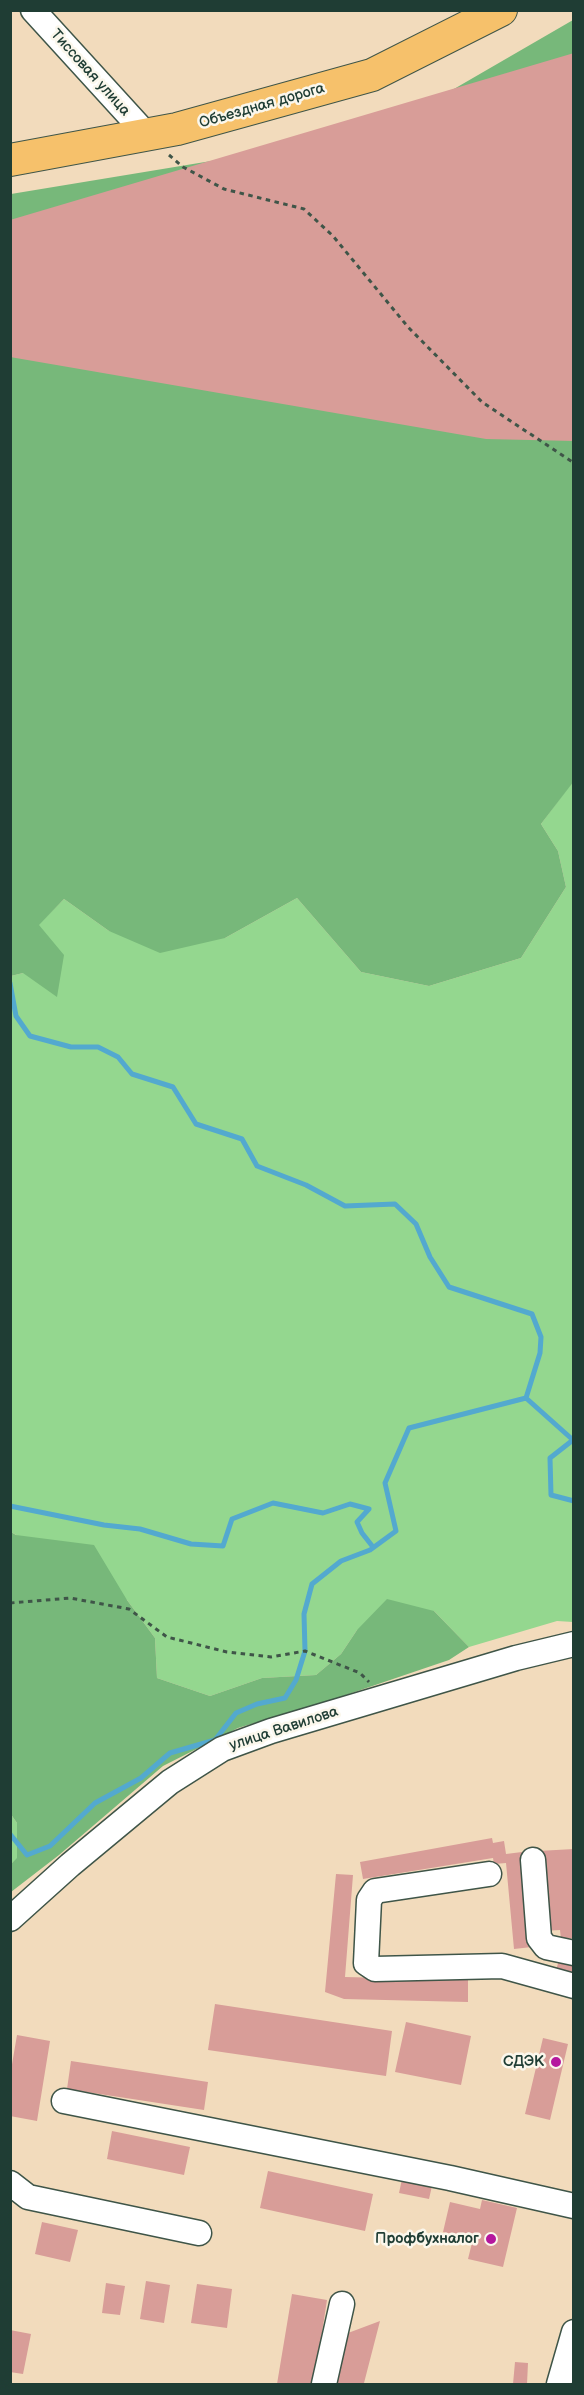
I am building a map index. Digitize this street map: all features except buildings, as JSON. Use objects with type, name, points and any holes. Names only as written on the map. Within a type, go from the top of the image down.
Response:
[{"type":"main road","name":"Объездная дорога","points":[[10,160],[177,129],[372,75],[464,19],[501,10]]},
{"type":"street","name":"Тиссовая улица","points":[[33,10],[147,135]]},
{"type":"street","name":"улица Вавилова","points":[[10,1919],[70,1865],[170,1782],[222,1749],[271,1731],[516,1658],[573,1644]]},
{"type":"street","points":[[533,1860],[539,1938],[546,1947],[564,1951],[543,1977]]},
{"type":"street","points":[[489,1874],[375,1891],[369,1900],[366,1964],[375,1969],[501,1966],[573,1986]]},
{"type":"street","points":[[64,2101],[450,2178],[573,2206]]},
{"type":"street","points":[[10,2183],[28,2197],[200,2233]]},
{"type":"street","points":[[324,2385],[342,2304]]},
{"type":"street","points":[[559,2385],[573,2335]]},
{"type":"path","points":[[147,135],[183,168],[224,189],[304,209],[333,236],[408,327],[482,402],[573,464]]},
{"type":"path","points":[[10,1603],[70,1598],[129,1610],[167,1637],[227,1652],[271,1657],[305,1651],[360,1673],[387,1697]]},
{"type":"green space","points":[[573,20],[574,781],[541,824],[558,851],[566,887],[521,958],[429,986],[361,972],[297,898],[225,938],[160,953],[109,931],[64,899],[39,925],[64,955],[57,997],[23,973],[11,976],[11,194],[302,146],[447,93]]},
{"type":"green space","points":[[573,781],[573,1622],[557,1621],[469,1647],[434,1611],[357,1630],[341,1654],[316,1675],[262,1678],[210,1696],[157,1678],[155,1638],[127,1600],[11,1532],[11,976],[23,973],[38,925],[64,899],[109,931],[225,938],[297,898],[361,972],[429,986],[521,958],[566,887],[558,851],[541,824]]},
{"type":"green space","points":[[11,1532],[16,1535],[94,1545],[127,1600],[155,1638],[157,1678],[210,1696],[262,1678],[316,1675],[341,1654],[357,1630],[387,1599],[434,1611],[469,1647],[449,1660],[337,1698],[238,1728],[163,1766],[59,1855],[11,1892],[11,1864],[17,1858],[17,1823],[10,1813]]},
{"type":"green space","points":[[10,1813],[17,1823],[17,1859],[11,1864]]},
{"type":"waterway","points":[[10,983],[16,1016],[30,1036],[71,1047],[98,1047],[118,1057],[132,1074],[173,1087],[196,1124],[242,1139],[257,1166],[306,1185],[345,1206],[395,1204],[416,1224],[430,1257],[449,1287],[532,1314],[541,1337],[540,1353],[526,1398]]},
{"type":"waterway","points":[[10,1834],[27,1855],[50,1846],[95,1803],[141,1778],[170,1753],[215,1740],[236,1713],[257,1704],[285,1698],[296,1680],[305,1651],[304,1614],[312,1584],[341,1561],[370,1550],[396,1531],[385,1483],[409,1428],[526,1398],[573,1440],[550,1458],[551,1495],[574,1501]]},
{"type":"waterway","points":[[10,1506],[104,1525],[140,1529],[191,1544],[223,1546],[232,1519],[273,1503],[323,1513],[350,1504],[369,1509],[357,1522],[373,1547]]},
{"type":"place","name":"СДЭК","points":[[556,2062]]},
{"type":"place","name":"Профбухналог","points":[[491,2239]]}]
